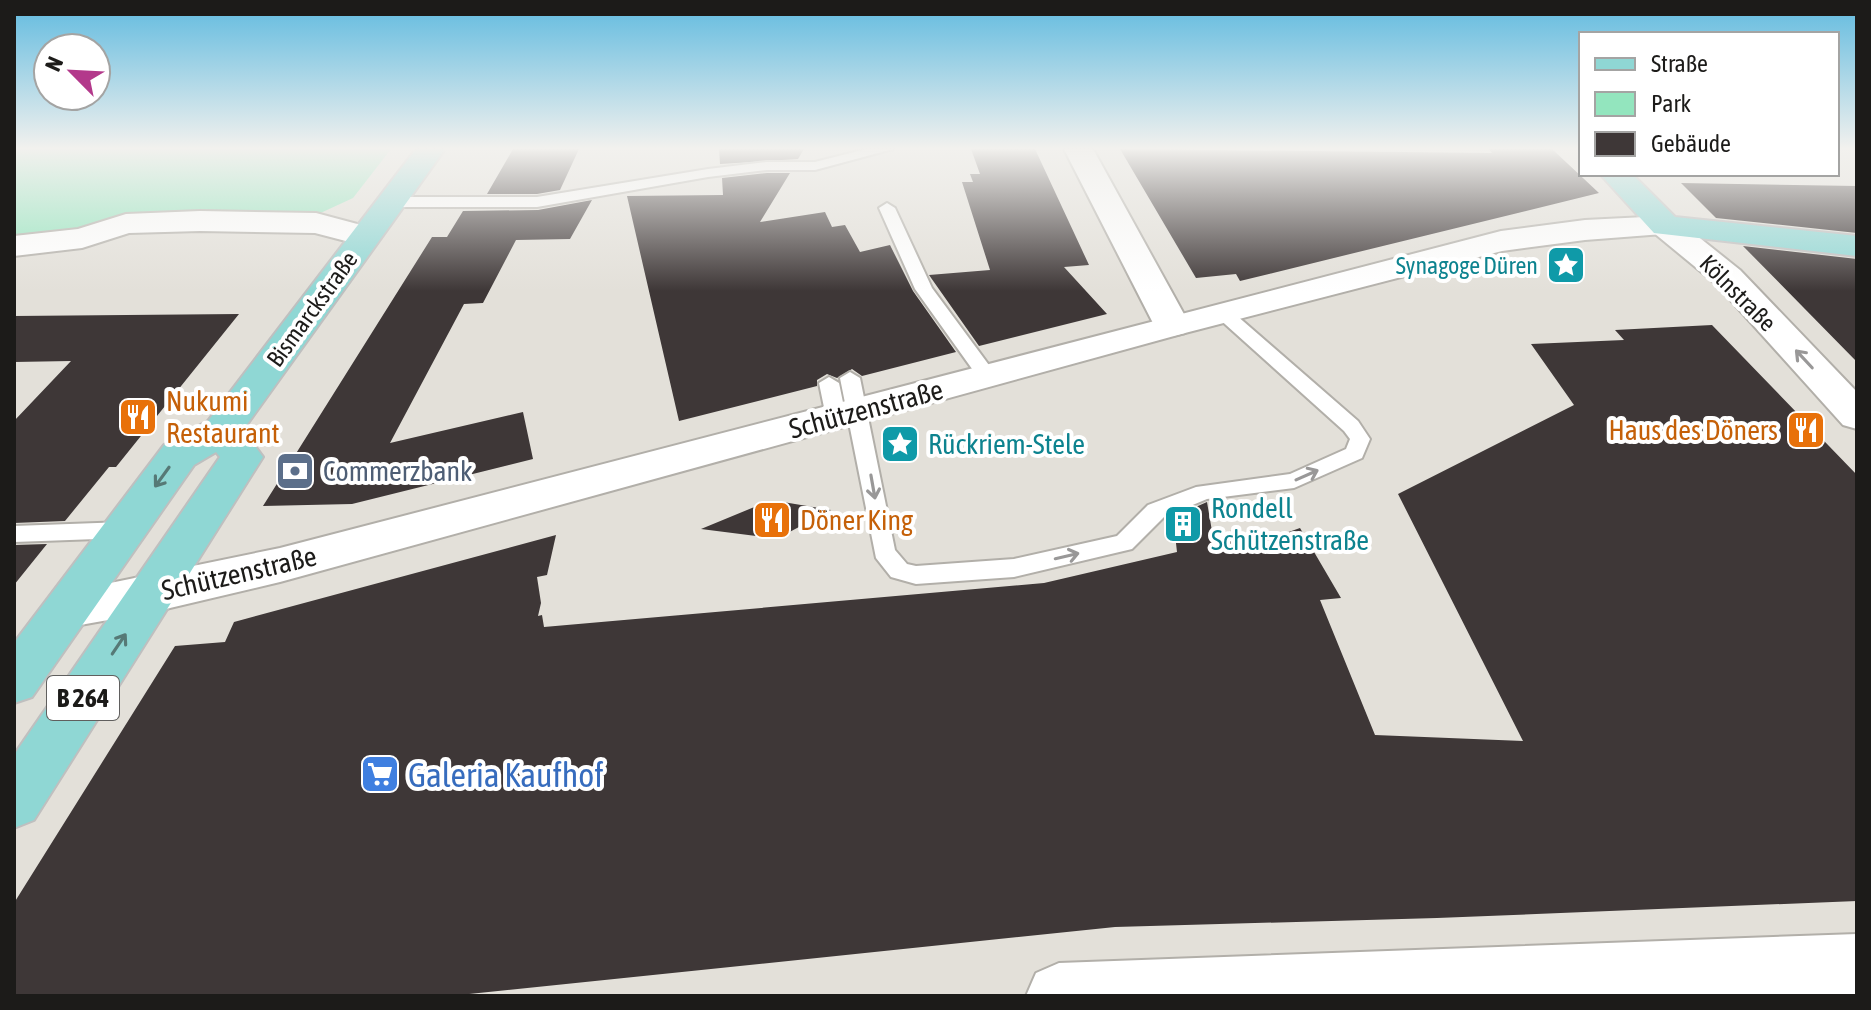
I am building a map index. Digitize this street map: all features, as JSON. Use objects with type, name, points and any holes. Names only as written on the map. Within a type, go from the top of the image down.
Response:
[{"type":"main road","name":"Bismarckstraße","points":[[69,608],[179,455],[222,430],[395,196]]},
{"type":"main road","name":"Kölnstraße","points":[[1636,196],[1665,226]]},
{"type":"main road","points":[[1665,226],[1857,246]]},
{"type":"main road","name":"B 264","points":[[14,802],[242,457],[222,430]]},
{"type":"main road","name":"B 264","points":[[14,682],[69,608]]},
{"type":"street","points":[[1103,196],[1172,325]]},
{"type":"street","name":"Schützenstraße","points":[[69,608],[153,594],[280,565],[843,397],[987,376],[1501,241],[1585,230],[1665,226]]},
{"type":"street","name":"Kölnstraße","points":[[1665,226],[1728,277],[1857,416]]},
{"type":"street","points":[[14,246],[82,238],[103,248],[291,250],[365,236]]},
{"type":"street","points":[[1059,996],[1784,982],[1857,966]]},
{"type":"lane","points":[[391,202],[537,202],[572,196]]},
{"type":"lane","points":[[887,208],[924,289],[987,376]]},
{"type":"lane","points":[[843,397],[884,552],[899,571],[916,575],[1014,568],[1124,543],[1156,511],[1204,492],[1294,481],[1355,453],[1360,439],[1351,426],[1222,312]]},
{"type":"lane","points":[[14,534],[125,530]]},
{"type":"green space","points":[[14,196],[354,196],[314,216],[123,223],[14,237]]},
{"type":"building","points":[[627,196],[776,196],[760,222],[825,212],[832,227],[845,225],[860,252],[890,245],[913,291],[956,352],[862,376],[852,369],[837,378],[827,374],[817,380],[817,386],[679,421]]},
{"type":"building","points":[[966,196],[1057,196],[1089,265],[1064,267],[1107,314],[979,346],[929,275],[990,270]]},
{"type":"building","points":[[1148,196],[1586,196],[1240,281],[1236,274],[1196,278]]},
{"type":"building","points":[[1694,196],[1857,196],[1857,233],[1716,218]]},
{"type":"building","points":[[592,200],[570,239],[516,240],[483,303],[464,304],[390,443],[523,412],[533,459],[352,504],[263,506],[432,237],[447,237],[463,211],[538,210]]},
{"type":"building","points":[[1743,246],[1857,259],[1857,362],[1803,307]]},
{"type":"building","points":[[239,314],[116,467],[109,467],[65,521],[14,523],[14,421],[71,361],[14,362],[14,316]]},
{"type":"building","points":[[1712,325],[1857,475],[1857,901],[1115,927],[450,996],[14,996],[14,903],[175,646],[225,642],[234,622],[556,535],[547,575],[537,577],[541,603],[538,616],[542,615],[544,627],[1044,583],[1177,552],[1173,517],[1207,502],[1213,537],[1239,528],[1248,546],[1300,528],[1341,598],[1320,600],[1375,735],[1523,741],[1398,494],[1574,405],[1531,344],[1624,340],[1615,330]]},
{"type":"building","points":[[777,501],[831,510],[782,536],[772,538],[701,529],[764,503]]},
{"type":"building","points":[[47,544],[14,585],[14,545]]},
{"type":"place","name":"Synagoge Düren","points":[[1566,265]]},
{"type":"place","name":"Nukumi Restaurant","points":[[138,417]]},
{"type":"place","name":"Haus des Döners","points":[[1806,430]]},
{"type":"place","name":"Rückriem-Stele","points":[[900,444]]},
{"type":"place","name":"Commerzbank","points":[[295,471]]},
{"type":"place","name":"Döner King","points":[[772,520]]},
{"type":"place","name":"Rondell Schützenstraße","points":[[1183,524]]},
{"type":"place","name":"Galeria Kaufhof","points":[[380,774]]}]
